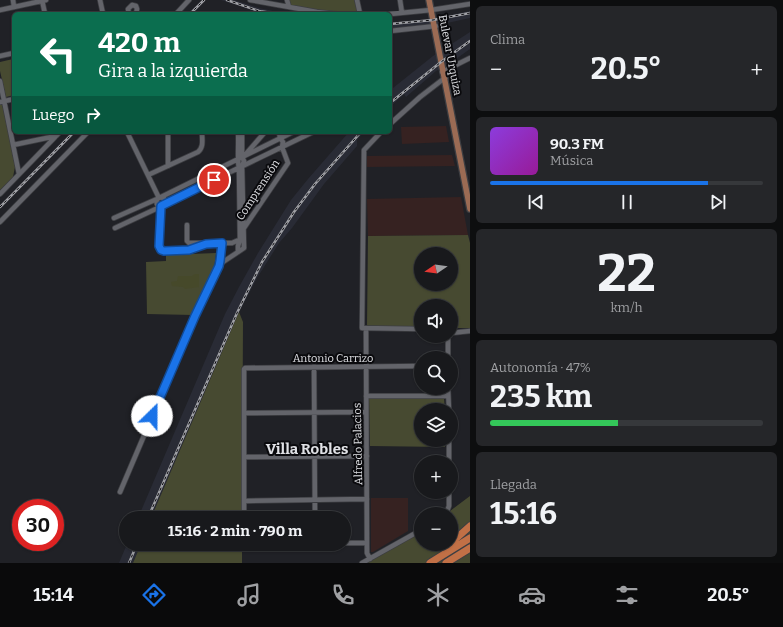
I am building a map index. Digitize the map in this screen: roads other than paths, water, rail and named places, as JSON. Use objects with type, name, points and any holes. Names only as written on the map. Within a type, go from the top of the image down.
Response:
[{"type":"highway","points":[[458,537],[470,526]]},
{"type":"highway","points":[[430,563],[470,538]]},
{"type":"highway","points":[[446,563],[470,548]]},
{"type":"highway","points":[[426,563],[442,551]]},
{"type":"main road","name":"Bulevar Urquiza","points":[[430,0],[470,197]]},
{"type":"main road","name":"Bulevar Urquiza","points":[[467,182],[470,209]]},
{"type":"street","points":[[13,0],[14,7]]},
{"type":"street","points":[[0,10],[44,0],[45,12]]},
{"type":"street","points":[[100,0],[103,12]]},
{"type":"street","points":[[178,12],[189,0]]},
{"type":"street","points":[[250,0],[323,12]]},
{"type":"street","points":[[287,0],[289,7]]},
{"type":"street","points":[[357,0],[360,12]]},
{"type":"street","points":[[400,0],[402,13]]},
{"type":"street","points":[[392,14],[470,4]]},
{"type":"street","points":[[129,12],[129,6],[135,6],[137,9],[136,12]]},
{"type":"street","points":[[392,31],[435,26]]},
{"type":"street","points":[[0,56],[12,53]]},
{"type":"street","points":[[392,122],[444,74],[470,58]]},
{"type":"street","points":[[0,81],[2,102],[19,174]]},
{"type":"street","points":[[2,102],[12,100]]},
{"type":"street","points":[[0,222],[86,134]]},
{"type":"street","points":[[128,134],[159,198],[165,200],[162,206],[159,246],[161,250],[189,250],[206,244]]},
{"type":"street","points":[[168,134],[168,166]]},
{"type":"street","points":[[148,175],[198,152],[201,149],[202,134]]},
{"type":"street","points":[[238,134],[240,158],[244,161],[241,167],[242,238]]},
{"type":"street","points":[[240,158],[242,134]]},
{"type":"street","points":[[240,158],[263,134]]},
{"type":"street","name":"Comprensión","points":[[243,229],[288,162],[282,147],[283,142],[279,134]]},
{"type":"street","points":[[114,218],[159,198],[289,134]]},
{"type":"street","points":[[115,228],[309,134]]},
{"type":"street","name":"Alfredo Palacios","points":[[370,559],[367,543],[366,367],[364,328],[364,150],[379,134]]},
{"type":"street","points":[[13,145],[56,136]]},
{"type":"street","points":[[0,194],[56,136]]},
{"type":"street","points":[[219,266],[238,252],[238,246],[242,238],[241,167]]},
{"type":"street","points":[[159,198],[156,204],[162,206]]},
{"type":"street","points":[[187,225],[187,241],[189,243],[232,243],[242,238]]},
{"type":"street","points":[[120,492],[195,316],[219,266],[222,243]]},
{"type":"street","points":[[364,328],[414,329]]},
{"type":"street","points":[[458,333],[470,332]]},
{"type":"street","name":"Antonio Carrizo","points":[[244,413],[245,368],[414,366]]},
{"type":"street","points":[[314,367],[315,511]]},
{"type":"street","points":[[366,396],[448,396],[448,403]]},
{"type":"street","points":[[244,511],[244,413],[366,412]]},
{"type":"street","points":[[244,457],[367,456]]},
{"type":"street","points":[[244,501],[367,499]]},
{"type":"street","points":[[362,563],[414,534]]},
{"type":"street","points":[[351,543],[367,543]]},
{"type":"railway","points":[[192,12],[204,0]]},
{"type":"railway","points":[[227,0],[265,12]]},
{"type":"railway","points":[[392,24],[433,20],[470,13]]},
{"type":"railway","points":[[392,101],[470,41]]},
{"type":"railway","points":[[0,207],[72,134]]},
{"type":"railway","points":[[151,511],[237,313],[262,262],[294,212],[315,184],[359,134]]},
{"type":"railway","points":[[129,563],[134,551]]},
{"type":"district","name":"Villa Robles","points":[[307,449]]}]
